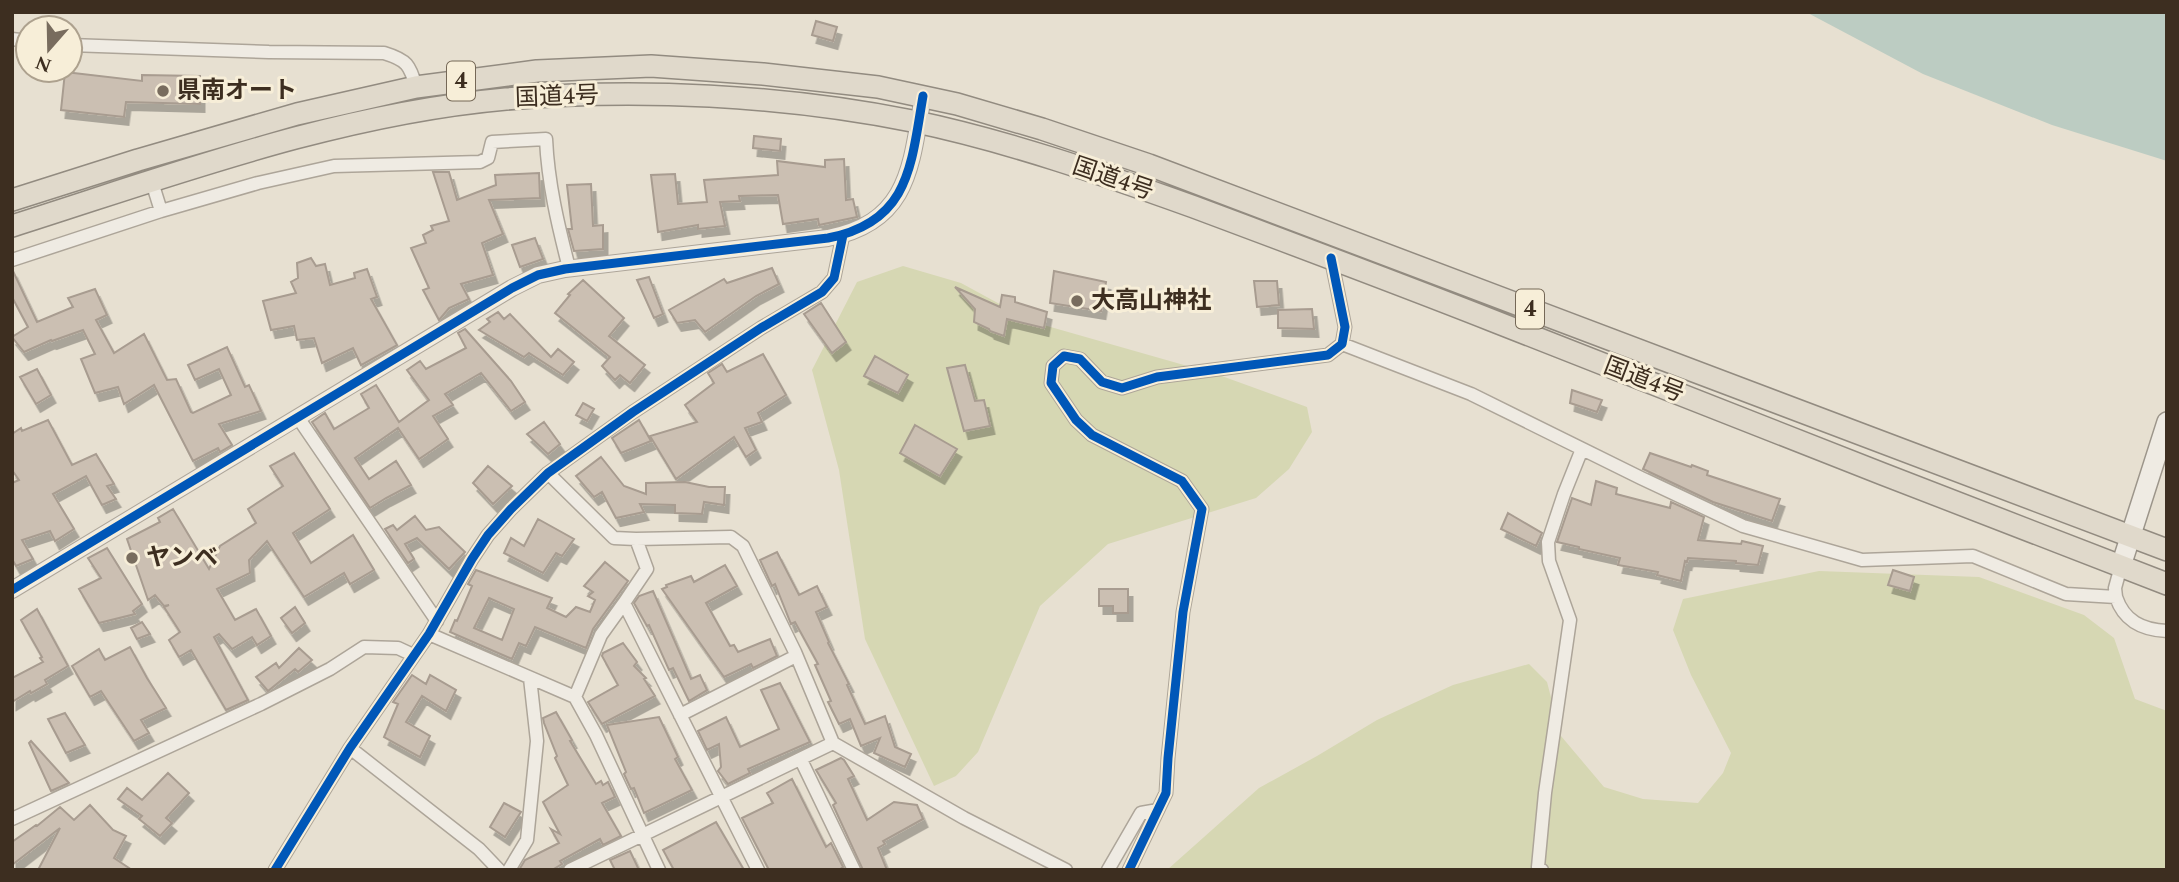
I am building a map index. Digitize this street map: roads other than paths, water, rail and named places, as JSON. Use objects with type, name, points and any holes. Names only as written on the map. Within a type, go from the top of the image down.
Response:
[{"type":"highway","name":"国道4号","points":[[12,200],[297,114],[416,87],[537,71],[651,66],[763,74],[878,87],[923,96],[1042,129],[1149,165],[2167,550]]},
{"type":"highway","name":"国道4号","points":[[12,226],[251,152],[370,121],[442,107],[505,99],[571,96],[698,96],[835,108],[918,123],[1102,174],[1331,258],[2167,584]]},
{"type":"main road","points":[[2121,566],[2161,461],[2167,422]]},
{"type":"street","points":[[84,45],[384,53],[407,64],[416,87]]},
{"type":"street","points":[[12,590],[512,288],[538,275],[569,268],[844,235],[875,220],[896,201],[908,172],[923,96]]},
{"type":"street","points":[[12,260],[161,211],[258,183],[334,166],[480,162],[488,158],[492,142],[546,139],[549,181],[569,268]]},
{"type":"street","points":[[152,182],[161,211]]},
{"type":"street","points":[[275,870],[350,748],[429,634],[488,535],[529,489],[633,412],[761,328],[822,292],[834,278],[844,235]]},
{"type":"street","points":[[1129,870],[1166,793],[1183,612],[1202,509],[1182,481],[1093,435],[1076,420],[1051,383],[1053,366],[1064,356],[1080,359],[1102,382],[1122,388],[1157,377],[1328,355],[1342,344],[1345,327],[1331,258]]},
{"type":"street","points":[[1342,344],[1471,394],[1743,526],[1862,560],[1973,556],[2066,594],[2116,597]]},
{"type":"street","points":[[299,419],[437,621]]},
{"type":"street","points":[[1542,870],[1538,867],[1545,793],[1570,620],[1549,561],[1549,542],[1582,449]]},
{"type":"street","points":[[548,473],[614,538],[731,537],[743,546],[796,656],[833,743],[964,818],[1066,870]]},
{"type":"street","points":[[575,697],[601,635],[648,569],[636,539]]},
{"type":"street","points":[[2121,566],[2115,588],[2120,608],[2131,622],[2154,631],[2167,631]]},
{"type":"street","points":[[624,603],[758,870]]},
{"type":"street","points":[[429,634],[575,697],[596,735],[659,870]]},
{"type":"street","points":[[12,819],[261,704],[330,669],[364,647],[398,648],[413,655]]},
{"type":"street","points":[[680,715],[796,656]]},
{"type":"street","points":[[509,870],[527,840],[537,741],[530,678]]},
{"type":"street","points":[[570,870],[833,743]]},
{"type":"street","points":[[350,748],[479,849],[499,870]]},
{"type":"street","points":[[801,760],[854,870]]},
{"type":"street","points":[[1108,870],[1142,813],[1158,810]]},
{"type":"place","name":"県南オート","points":[[163,91]]},
{"type":"place","name":"大高山神社","points":[[1077,301]]},
{"type":"place","name":"ヤンベ","points":[[132,558]]}]
